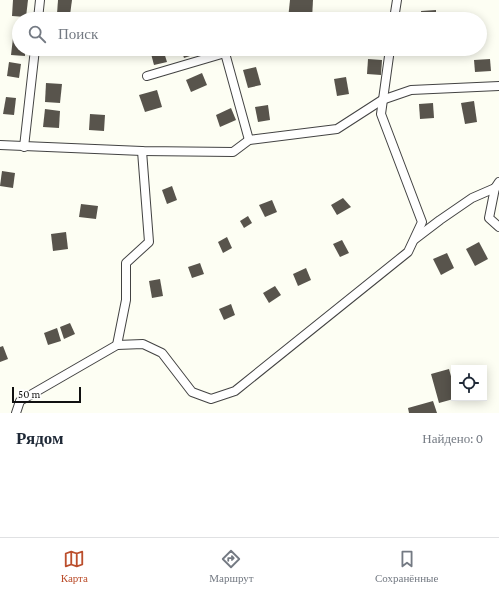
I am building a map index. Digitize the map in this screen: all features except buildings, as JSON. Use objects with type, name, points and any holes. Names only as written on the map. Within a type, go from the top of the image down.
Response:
[{"type":"street","points":[[39,12],[40,0]]},
{"type":"street","points":[[395,12],[397,0]]},
{"type":"street","points":[[24,147],[34,56]]},
{"type":"street","points":[[147,76],[212,56]]},
{"type":"street","points":[[226,56],[249,140]]},
{"type":"street","points":[[16,413],[20,401],[116,345],[143,344],[162,353],[192,392],[211,399],[235,391],[408,252],[422,222],[381,114],[389,56]]},
{"type":"street","points":[[0,145],[142,151],[232,152],[249,140],[337,129],[382,100],[411,90],[499,86]]},
{"type":"street","points":[[116,345],[126,300],[126,263],[149,242],[142,151]]},
{"type":"street","points":[[413,241],[472,198],[497,185]]},
{"type":"street","points":[[497,185],[489,218],[499,227]]}]
